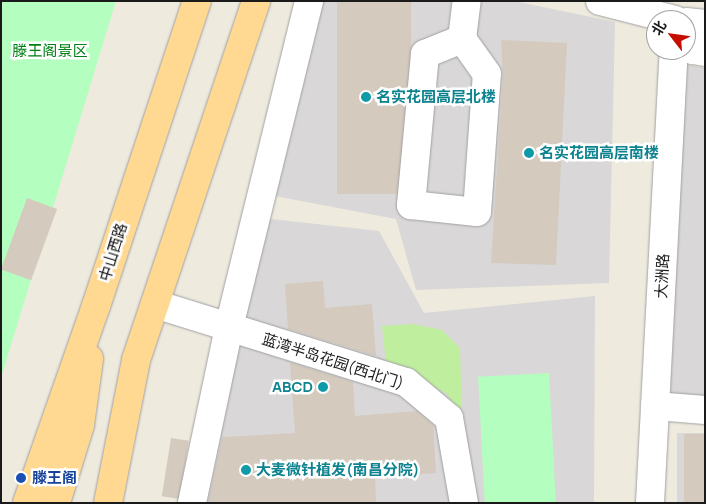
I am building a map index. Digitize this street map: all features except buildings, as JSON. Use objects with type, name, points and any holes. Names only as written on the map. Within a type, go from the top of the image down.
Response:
[{"type":"main road","name":"中山西路","points":[[27,503],[96,306],[197,1]]},
{"type":"main road","points":[[108,503],[136,360],[256,1]]},
{"type":"main road","points":[[56,503],[80,425],[96,306]]},
{"type":"street","points":[[192,503],[229,327],[309,1]]},
{"type":"street","points":[[462,39],[426,54],[411,205],[477,212],[487,74],[462,39],[467,1]]},
{"type":"street","points":[[600,1],[646,12]]},
{"type":"street","name":"大洲路","points":[[650,503],[673,60]]},
{"type":"street","name":"蓝湾半岛花园(西北门)","points":[[155,304],[406,382],[449,418],[464,503]]},
{"type":"street","points":[[655,406],[705,410]]},
{"type":"shaded area","points":[[314,1],[514,1],[615,22],[609,283],[416,290],[396,219],[259,193]]},
{"type":"shaded area","points":[[683,64],[705,68],[705,401],[669,401]]},
{"type":"shaded area","points":[[262,218],[379,231],[424,313],[595,296],[594,503],[198,503]]},
{"type":"shaded area","points":[[677,433],[705,433],[705,503],[677,503]]},
{"type":"green space","name":"滕王阁景区","points":[[1,1],[116,1],[1,378]]},
{"type":"green space","points":[[413,324],[442,330],[460,348],[462,418],[447,394],[408,371],[386,364],[382,326]]},
{"type":"green space","points":[[549,373],[556,503],[485,503],[478,377]]},
{"type":"place","name":"名实花园高层北楼","points":[[366,97]]},
{"type":"place","name":"名实花园高层南楼","points":[[529,153]]},
{"type":"place","name":"ABCD","points":[[323,387]]},
{"type":"place","name":"大麦微针植发(南昌分院)","points":[[246,470]]},
{"type":"place","name":"滕王阁","points":[[21,478]]}]
